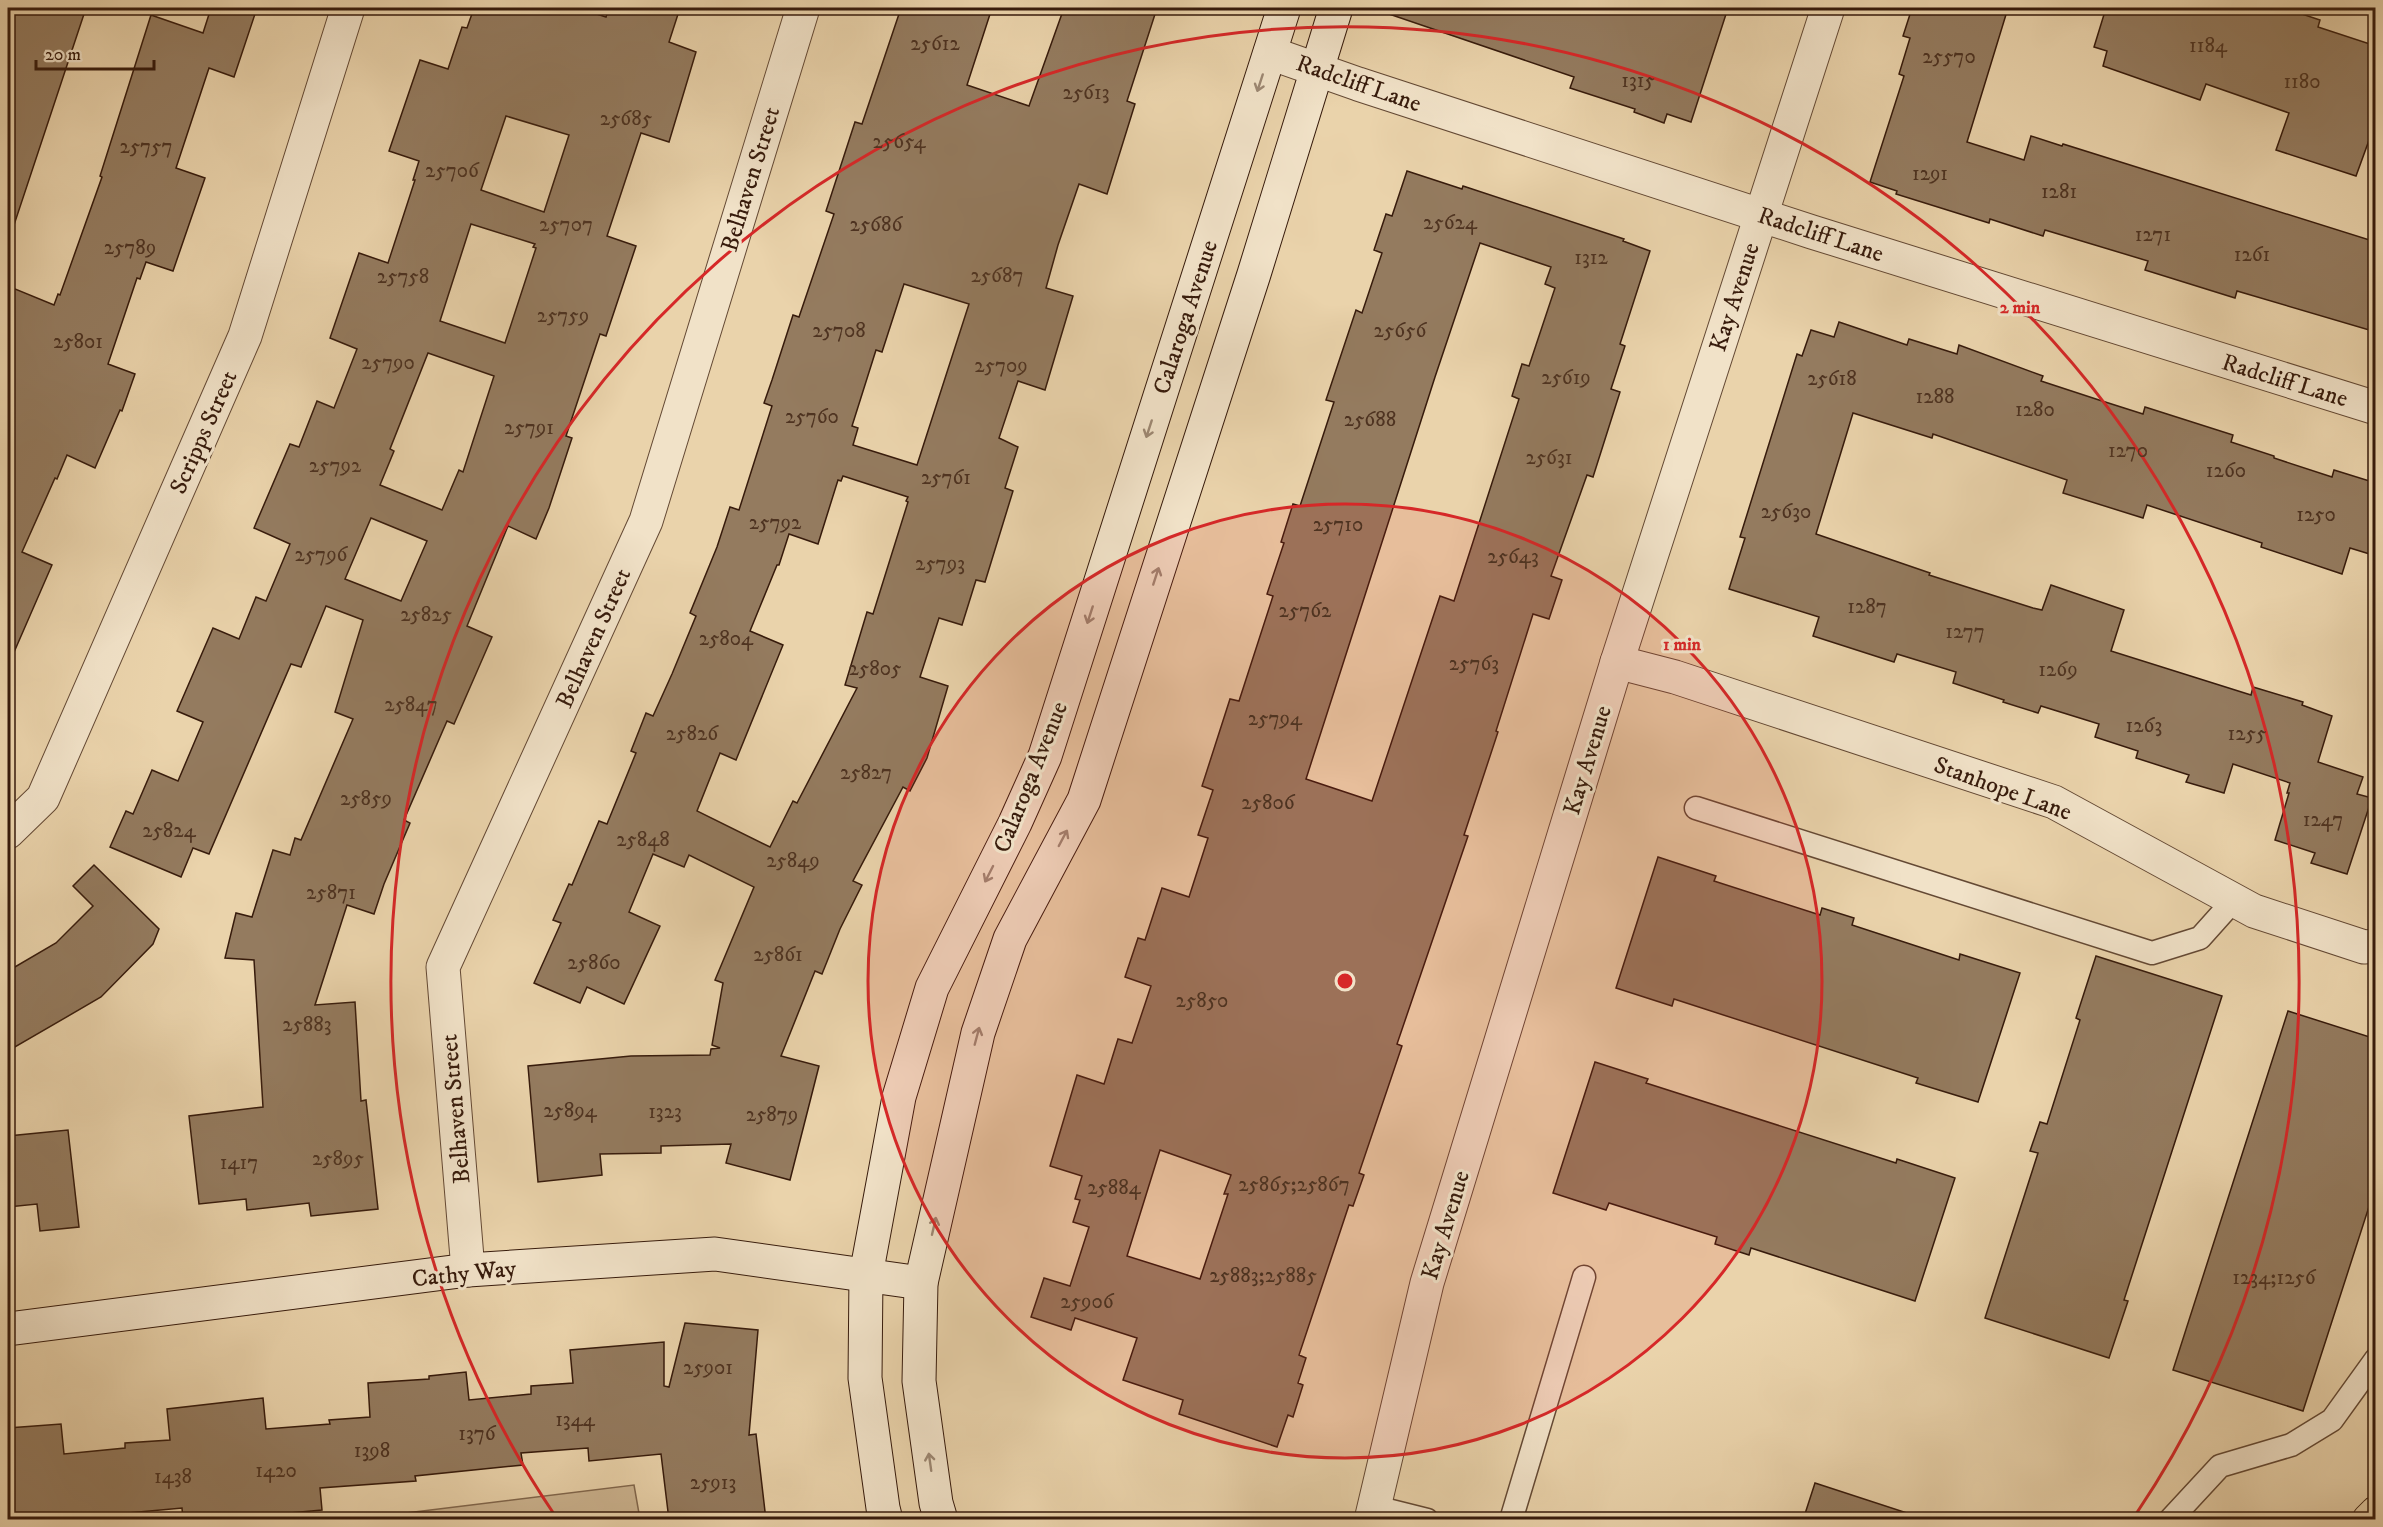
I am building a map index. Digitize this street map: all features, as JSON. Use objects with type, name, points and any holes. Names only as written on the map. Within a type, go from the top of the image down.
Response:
[{"type":"highway","points":[[2369,1520],[2376,1513]]},
{"type":"street","name":"Scripps Street","points":[[8,832],[43,798],[245,336],[348,8]]},
{"type":"street","name":"Belhaven Street","points":[[468,1270],[443,967],[646,521],[803,8]]},
{"type":"street","name":"Calaroga Avenue","points":[[886,1520],[865,1378],[866,1275],[899,1097],[932,988],[1015,824],[1045,756],[1284,8]]},
{"type":"street","name":"Calaroga Avenue","points":[[941,1520],[936,1503],[919,1382],[921,1283],[978,1033],[1010,939],[1084,800],[1254,274],[1336,8]]},
{"type":"street","name":"Kay Avenue","points":[[1373,1513],[1427,1283],[1617,662],[1828,8]]},
{"type":"street","name":"Radcliff Lane","points":[[1270,53],[1358,84],[1760,214],[2376,408]]},
{"type":"street","name":"Stanhope Lane","points":[[1617,662],[1675,677],[2054,802],[2254,911],[2364,947],[2376,946]]},
{"type":"street","name":"Cathy Way","points":[[8,1329],[468,1270],[715,1254],[921,1283]]},
{"type":"lane","points":[[1696,808],[2152,952],[2200,938],[2234,900]]},
{"type":"lane","points":[[1511,1520],[1584,1277]]},
{"type":"lane","points":[[2170,1520],[2220,1466],[2291,1444],[2332,1420],[2376,1359]]},
{"type":"lane","points":[[1373,1513],[1426,1520]]},
{"type":"shaded area","points":[[634,1485],[640,1519],[357,1519]]},
{"type":"building","points":[[8,8],[86,8],[13,228],[8,227]]},
{"type":"building","points":[[211,8],[257,8],[234,77],[209,68],[176,168],[205,178],[173,271],[146,262],[140,279],[137,278],[108,364],[135,374],[122,411],[120,410],[95,468],[67,455],[22,552],[52,565],[8,666],[8,286],[54,305],[58,294],[60,295],[102,177],[100,176],[151,15],[203,33]]},
{"type":"building","points":[[474,8],[578,8],[606,17],[609,8],[680,8],[669,42],[696,52],[669,142],[641,133],[607,236],[636,246],[606,336],[600,334],[566,436],[572,438],[549,508],[536,539],[508,526],[467,626],[492,637],[454,724],[447,721],[404,820],[410,823],[374,914],[347,905],[315,1005],[355,1002],[361,1101],[366,1100],[378,1209],[311,1216],[309,1203],[247,1210],[246,1199],[199,1204],[189,1116],[263,1107],[254,960],[225,958],[236,913],[252,917],[273,850],[290,855],[295,838],[301,840],[353,719],[335,712],[363,620],[326,606],[301,667],[291,664],[209,854],[193,848],[181,877],[110,847],[126,811],[133,814],[152,770],[178,781],[203,722],[177,711],[213,628],[239,639],[256,597],[266,601],[290,544],[254,528],[290,444],[299,447],[317,401],[334,408],[357,349],[330,338],[359,253],[388,263],[419,161],[389,151],[420,60],[448,69],[462,27],[467,28]],"holes":[[[506,116],[569,135],[544,212],[481,190]],[[471,224],[535,244],[533,247],[536,248],[505,343],[440,321]],[[428,353],[494,376],[463,472],[459,470],[442,510],[380,485],[394,451],[390,449]],[[371,518],[427,541],[401,601],[345,579]]]},
{"type":"building","points":[[901,8],[992,8],[967,85],[1029,106],[1064,8],[1157,8],[1127,101],[1135,104],[1107,194],[1079,184],[1058,245],[1046,288],[1073,296],[1045,390],[1018,381],[999,438],[1018,447],[1005,488],[1013,491],[985,582],[976,580],[962,625],[939,618],[920,677],[948,686],[927,758],[910,791],[903,787],[853,881],[862,885],[840,929],[822,974],[815,971],[781,1056],[819,1066],[790,1180],[726,1163],[731,1144],[661,1146],[661,1153],[600,1154],[602,1175],[538,1182],[528,1066],[631,1056],[710,1055],[711,1049],[720,1048],[712,1045],[723,983],[715,980],[754,887],[689,855],[684,867],[653,854],[629,912],[660,926],[624,1004],[587,987],[580,1003],[534,983],[561,923],[553,920],[569,884],[572,885],[599,821],[607,824],[636,753],[631,751],[646,713],[653,716],[696,616],[690,613],[717,547],[730,507],[739,510],[772,406],[764,403],[793,315],[799,317],[834,214],[826,211],[855,122],[862,124]],"holes":[[[904,284],[969,304],[917,465],[853,445],[858,428],[852,426],[876,350],[882,352]],[[843,476],[908,497],[906,501],[908,502],[873,614],[867,612],[845,685],[857,688],[797,803],[793,801],[770,847],[697,811],[720,753],[736,760],[783,645],[750,631],[777,565],[779,565],[789,534],[818,544],[838,480],[841,481]]]},
{"type":"building","points":[[1387,8],[1728,8],[1691,122],[1667,114],[1664,123],[1634,112],[1635,109],[1570,88],[1574,77],[1386,13]]},
{"type":"building","points":[[1912,8],[2008,8],[1967,142],[2024,160],[2031,136],[2376,242],[2376,332],[2237,291],[2235,298],[2145,270],[2148,261],[2045,230],[2043,236],[1990,219],[1989,223],[1896,194],[1897,191],[1870,182],[1904,76],[1899,74],[1910,38],[1903,36]]},
{"type":"building","points":[[2106,8],[2284,8],[2320,20],[2318,27],[2376,46],[2376,121],[2356,176],[2276,150],[2289,113],[2206,84],[2200,100],[2103,66],[2107,51],[2094,47]]},
{"type":"building","points":[[1407,171],[1462,189],[1463,186],[1624,239],[1623,241],[1650,251],[1620,344],[1625,346],[1611,389],[1620,392],[1593,477],[1587,475],[1551,576],[1562,580],[1549,619],[1533,614],[1464,835],[1468,836],[1397,1044],[1402,1046],[1359,1173],[1364,1175],[1353,1206],[1349,1205],[1299,1355],[1306,1358],[1298,1383],[1303,1385],[1293,1417],[1288,1415],[1277,1447],[1179,1414],[1183,1400],[1123,1380],[1137,1338],[1075,1318],[1071,1330],[1031,1317],[1044,1278],[1070,1286],[1089,1227],[1073,1222],[1080,1200],[1075,1199],[1082,1176],[1050,1166],[1077,1075],[1104,1084],[1118,1039],[1132,1043],[1151,986],[1125,977],[1138,938],[1145,940],[1162,888],[1189,897],[1208,838],[1198,835],[1213,790],[1202,786],[1230,699],[1239,701],[1273,596],[1267,594],[1284,543],[1281,542],[1293,504],[1300,506],[1334,402],[1326,400],[1356,310],[1362,313],[1382,253],[1374,250],[1386,214],[1392,216]],"holes":[[[1480,243],[1551,267],[1545,284],[1555,288],[1529,366],[1522,364],[1512,396],[1519,399],[1454,601],[1440,596],[1372,801],[1306,779]],[[1160,1150],[1231,1175],[1224,1194],[1228,1194],[1200,1279],[1127,1256]]]},
{"type":"building","points":[[1839,322],[1907,345],[1909,339],[1957,354],[1959,345],[2043,376],[2041,381],[2143,414],[2145,407],[2233,435],[2231,442],[2332,477],[2334,470],[2376,483],[2376,556],[2350,548],[2342,574],[2261,547],[2262,543],[2147,505],[2143,518],[2063,493],[2067,480],[1933,434],[1932,438],[1853,413],[1816,534],[1930,573],[1929,575],[2033,608],[2042,610],[2051,585],[2124,610],[2111,651],[2251,695],[2253,687],[2303,702],[2302,705],[2332,716],[2318,762],[2363,777],[2357,794],[2372,798],[2347,874],[2311,863],[2315,853],[2275,840],[2290,783],[2233,764],[2224,793],[2186,782],[2189,775],[2136,758],[2138,751],[2095,737],[2099,724],[2041,706],[2038,713],[2003,702],[2004,700],[1953,683],[1956,672],[1897,654],[1894,662],[1813,636],[1819,617],[1729,589],[1745,538],[1740,537],[1797,354],[1802,356],[1811,330],[1834,337]]},
{"type":"building","points":[[1658,857],[1716,876],[1714,881],[1820,915],[1822,908],[1854,918],[1852,925],[1959,960],[1960,954],[2020,973],[1978,1102],[1916,1083],[1918,1078],[1674,999],[1672,1006],[1616,988]]},
{"type":"building","points":[[94,865],[159,929],[153,944],[101,997],[8,1051],[8,971],[56,943],[93,906],[73,886]]},
{"type":"building","points":[[2096,956],[2222,996],[2124,1300],[2128,1301],[2109,1358],[1985,1318],[2038,1153],[2030,1151],[2040,1122],[2047,1124],[2080,1020],[2076,1018]]},
{"type":"building","points":[[2288,1011],[2376,1039],[2376,1185],[2303,1411],[2173,1370]]},
{"type":"building","points":[[1595,1062],[1648,1079],[1646,1083],[1896,1163],[1897,1159],[1955,1178],[1915,1301],[1751,1248],[1749,1255],[1715,1244],[1717,1237],[1609,1203],[1606,1210],[1553,1193]]},
{"type":"building","points":[[68,1130],[79,1227],[40,1231],[37,1204],[8,1207],[8,1136]]},
{"type":"building","points":[[685,1323],[758,1330],[749,1435],[756,1434],[766,1520],[669,1520],[661,1454],[589,1461],[588,1448],[521,1453],[523,1465],[415,1476],[416,1481],[320,1488],[322,1510],[215,1520],[183,1520],[182,1508],[117,1514],[117,1517],[87,1520],[8,1520],[8,1428],[61,1424],[64,1454],[125,1448],[125,1443],[170,1440],[167,1409],[263,1398],[266,1429],[330,1424],[329,1420],[370,1417],[368,1383],[429,1379],[429,1376],[466,1372],[469,1400],[531,1394],[531,1386],[573,1383],[570,1350],[664,1342],[664,1386],[669,1387]]},
{"type":"building","points":[[1815,1483],[1907,1513],[1906,1520],[1803,1520]]}]
